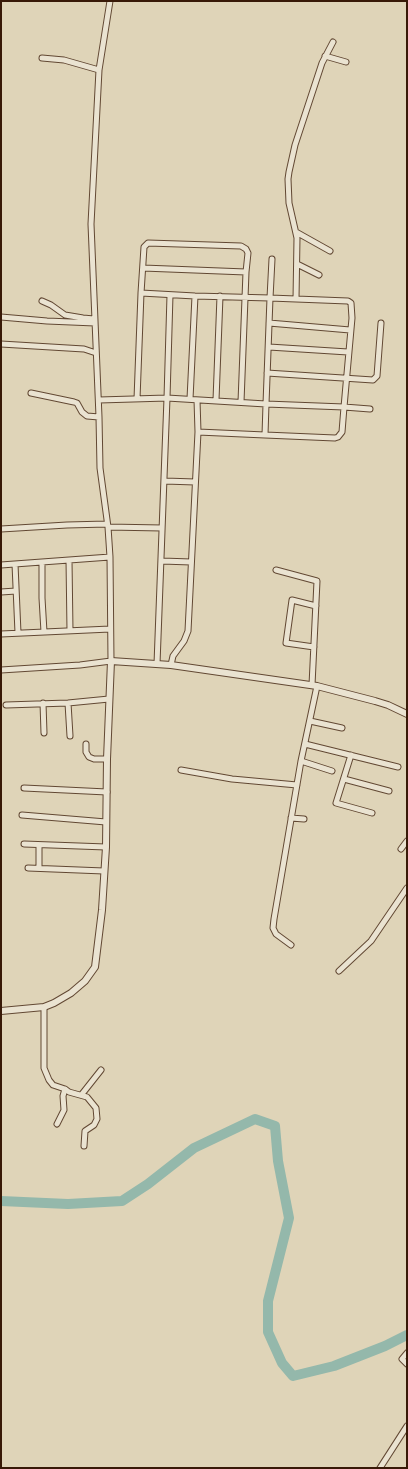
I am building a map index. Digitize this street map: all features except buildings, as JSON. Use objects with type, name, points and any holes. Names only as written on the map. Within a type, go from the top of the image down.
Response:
[{"type":"street","points":[[1,1011],[44,1007],[54,1004],[85,981],[95,966],[102,910],[106,846],[111,661],[110,557],[100,468],[99,400],[91,224],[99,70],[110,1]]},
{"type":"street","points":[[296,299],[296,232],[289,203],[288,179],[295,145],[325,56],[332,42]]},
{"type":"street","points":[[325,56],[346,62]]},
{"type":"street","points":[[42,58],[64,60],[99,70]]},
{"type":"street","points":[[296,232],[330,251]]},
{"type":"street","points":[[137,399],[144,248],[148,243],[241,246],[246,249],[248,253],[241,402]]},
{"type":"street","points":[[265,434],[272,259]]},
{"type":"street","points":[[297,264],[319,275]]},
{"type":"street","points":[[143,268],[246,272]]},
{"type":"street","points":[[141,293],[350,302],[352,306],[343,429],[338,437],[198,432]]},
{"type":"street","points":[[157,664],[165,481],[170,295]]},
{"type":"street","points":[[190,399],[195,296]]},
{"type":"street","points":[[216,400],[220,296]]},
{"type":"street","points":[[42,301],[65,315],[95,321]]},
{"type":"street","points":[[1,317],[95,321]]},
{"type":"street","points":[[270,323],[350,330]]},
{"type":"street","points":[[268,373],[373,380],[377,376],[381,323]]},
{"type":"street","points":[[1,344],[84,349],[96,353]]},
{"type":"street","points":[[269,347],[348,352]]},
{"type":"street","points":[[31,393],[74,402],[87,416],[99,417]]},
{"type":"street","points":[[99,400],[166,398],[370,409]]},
{"type":"street","points":[[170,666],[174,653],[184,641],[188,632],[198,432],[197,400]]},
{"type":"street","points":[[165,481],[195,482]]},
{"type":"street","points":[[1,529],[67,525],[162,528]]},
{"type":"street","points":[[1,566],[110,557]]},
{"type":"street","points":[[69,560],[70,631]]},
{"type":"street","points":[[162,561],[191,562]]},
{"type":"street","points":[[42,562],[44,632]]},
{"type":"street","points":[[15,564],[18,633]]},
{"type":"street","points":[[276,570],[317,581],[314,647],[315,686],[273,928],[279,937],[290,945]]},
{"type":"street","points":[[1,592],[16,591]]},
{"type":"street","points":[[314,647],[286,643],[292,600],[316,606]]},
{"type":"street","points":[[1,634],[110,629]]},
{"type":"street","points":[[1,670],[111,661],[157,664],[315,686],[375,701],[407,714]]},
{"type":"street","points":[[6,705],[68,703],[109,699]]},
{"type":"street","points":[[43,703],[44,733]]},
{"type":"street","points":[[68,703],[70,736]]},
{"type":"street","points":[[310,721],[342,728]]},
{"type":"street","points":[[86,744],[86,752],[89,757],[107,759]]},
{"type":"street","points":[[305,744],[398,767]]},
{"type":"street","points":[[351,755],[336,803],[372,813]]},
{"type":"street","points":[[301,761],[332,770]]},
{"type":"street","points":[[181,770],[232,779],[297,785]]},
{"type":"street","points":[[344,779],[389,792]]},
{"type":"street","points":[[24,788],[107,792]]},
{"type":"street","points":[[22,816],[106,822]]},
{"type":"street","points":[[291,818],[304,819]]},
{"type":"street","points":[[401,849],[407,841]]},
{"type":"street","points":[[24,844],[106,846]]},
{"type":"street","points":[[39,845],[39,868]]},
{"type":"street","points":[[28,868],[104,871]]},
{"type":"street","points":[[339,972],[371,941],[407,888]]},
{"type":"street","points":[[44,1007],[44,1068],[46,1074],[53,1085],[69,1092],[82,1094],[91,1100],[97,1113],[94,1125],[85,1131],[84,1146]]},
{"type":"street","points":[[82,1094],[101,1070]]},
{"type":"street","points":[[57,1124],[64,1110],[63,1096],[65,1089]]},
{"type":"street","points":[[407,1353],[402,1359],[407,1364]]},
{"type":"street","points":[[380,1468],[407,1426]]},
{"type":"waterway","points":[[1,1201],[68,1204],[122,1201],[148,1184],[194,1148],[255,1119],[275,1126],[278,1161],[289,1218],[268,1301],[268,1332],[282,1363],[293,1376],[334,1366],[385,1346],[407,1335]]}]
